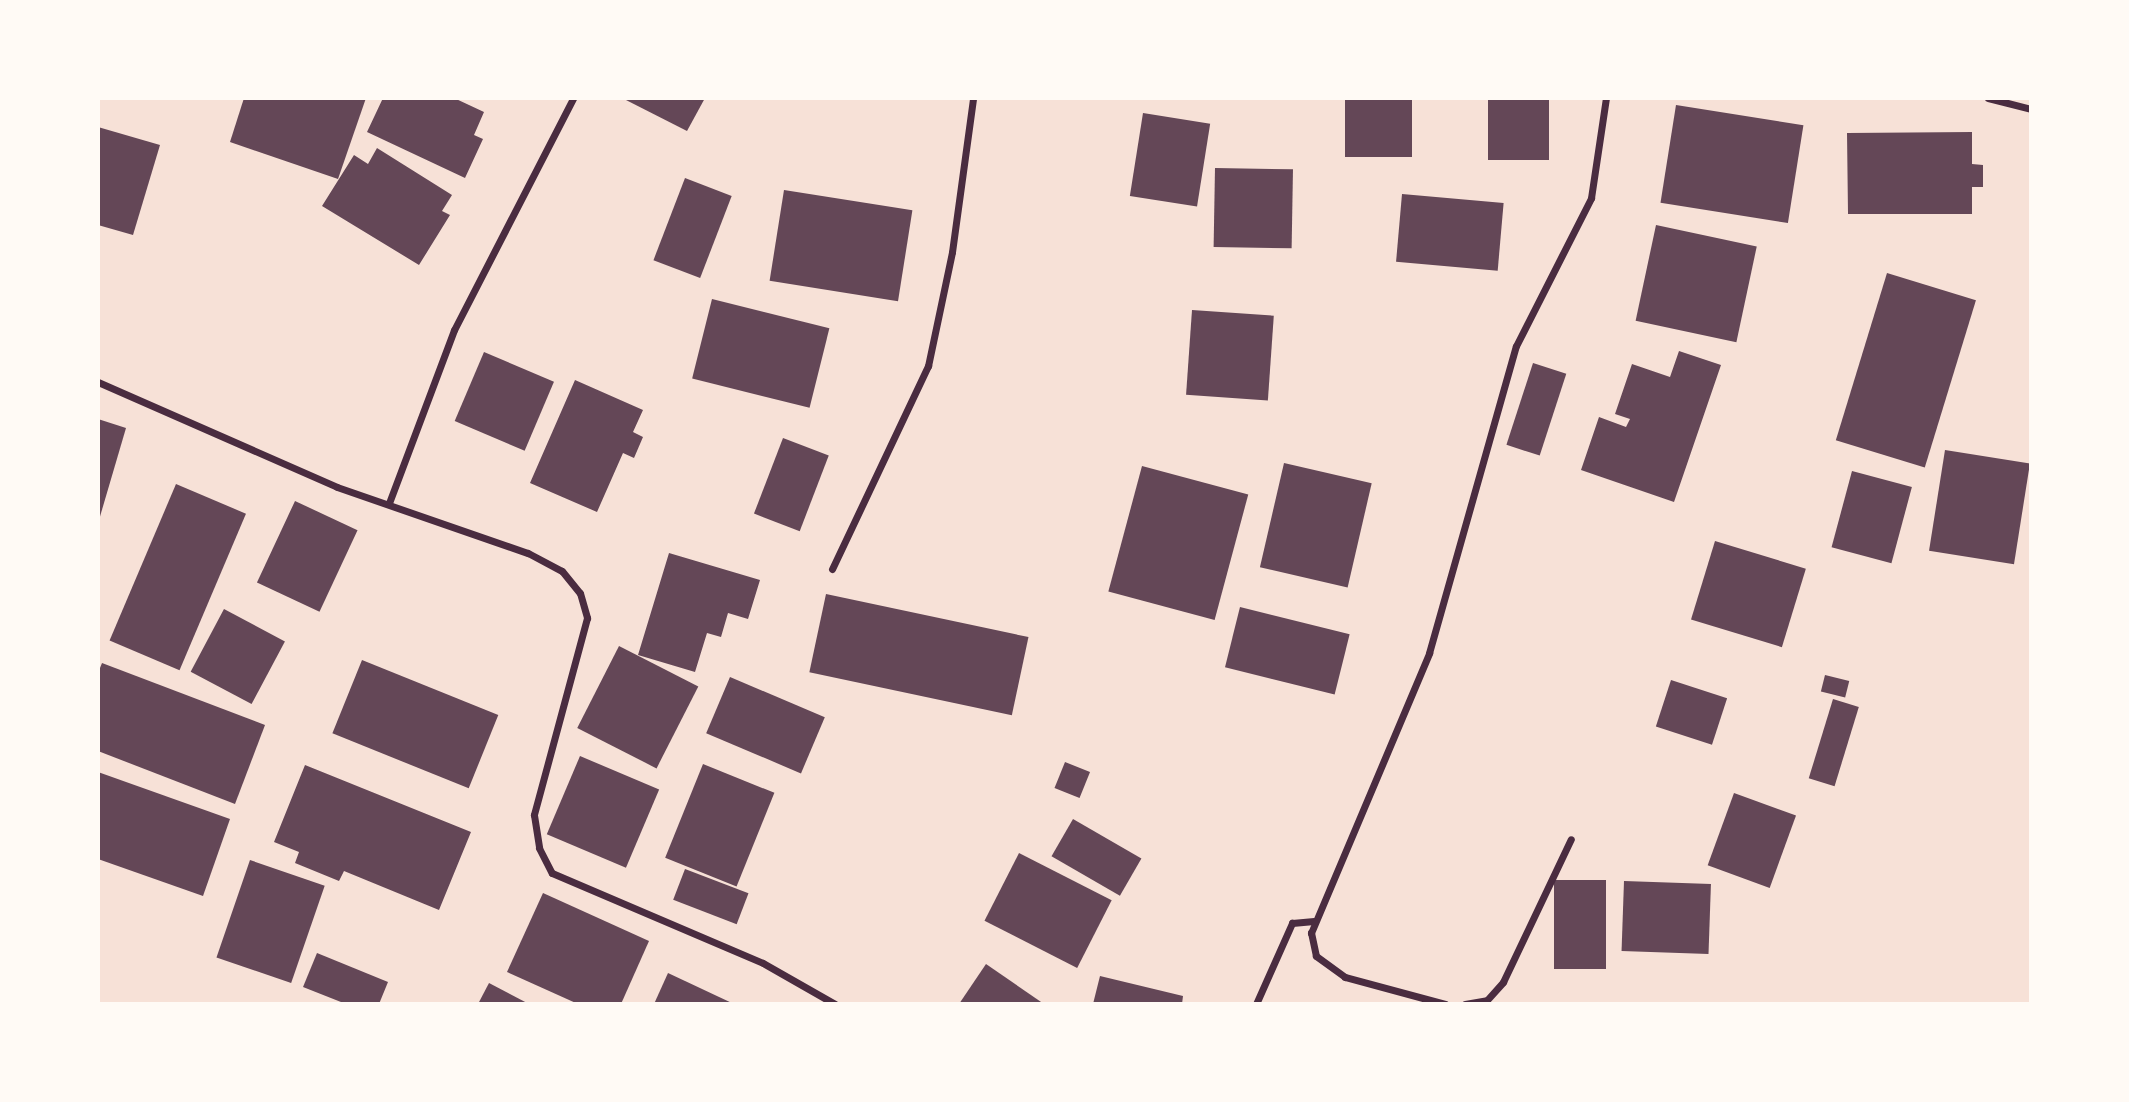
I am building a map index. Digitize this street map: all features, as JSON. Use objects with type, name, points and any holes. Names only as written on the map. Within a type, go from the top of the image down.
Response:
[{"type":"street","points":[[389,503],[454,330],[573,98]]},
{"type":"street","points":[[832,569],[928,366],[952,252],[973,98]]},
{"type":"street","points":[[1445,1004],[1368,985],[1329,968],[1315,956],[1311,933],[1314,920],[1429,653],[1516,346],[1591,198],[1606,98]]},
{"type":"street","points":[[1988,98],[2031,109]]},
{"type":"street","points":[[98,382],[268,458],[528,553],[562,570],[580,593],[587,618],[534,815],[539,848],[552,873],[763,963],[835,1004]]},
{"type":"street","points":[[1465,1004],[1487,1000],[1503,982],[1571,839]]},
{"type":"street","points":[[1256,1004],[1292,923],[1314,920]]},
{"type":"building","points":[[244,98],[366,98],[338,179],[230,142]]},
{"type":"building","points":[[383,98],[454,98],[484,112],[474,135],[483,139],[465,178],[367,132]]},
{"type":"building","points":[[622,98],[705,98],[687,131]]},
{"type":"building","points":[[1345,98],[1412,98],[1412,157],[1345,157]]},
{"type":"building","points":[[1488,98],[1549,98],[1549,160],[1488,160]]},
{"type":"building","points":[[1676,105],[1803,125],[1788,223],[1661,203]]},
{"type":"building","points":[[1143,113],[1210,124],[1197,207],[1130,196]]},
{"type":"building","points":[[98,127],[160,145],[133,235],[98,225]]},
{"type":"building","points":[[1972,132],[1972,164],[1983,165],[1983,187],[1972,187],[1972,214],[1848,214],[1847,133]]},
{"type":"building","points":[[377,148],[452,195],[442,211],[450,215],[419,265],[322,206],[354,155],[368,164]]},
{"type":"building","points":[[1215,168],[1293,169],[1292,248],[1214,247]]},
{"type":"building","points":[[685,178],[732,196],[700,278],[653,260]]},
{"type":"building","points":[[784,190],[912,210],[898,301],[770,281]]},
{"type":"building","points":[[1402,194],[1504,203],[1498,271],[1396,262]]},
{"type":"building","points":[[1656,225],[1757,246],[1736,342],[1636,321]]},
{"type":"building","points":[[1887,273],[1976,300],[1925,468],[1836,440]]},
{"type":"building","points":[[712,299],[829,328],[810,408],[692,379]]},
{"type":"building","points":[[1192,310],[1274,316],[1268,401],[1186,395]]},
{"type":"building","points":[[1679,351],[1721,365],[1674,502],[1581,470],[1599,417],[1626,427],[1630,419],[1615,414],[1632,364],[1670,377]]},
{"type":"building","points":[[484,352],[554,382],[525,451],[455,421]]},
{"type":"building","points":[[1533,363],[1566,374],[1540,456],[1506,445]]},
{"type":"building","points":[[575,380],[643,410],[633,432],[643,437],[634,458],[623,453],[597,512],[530,483]]},
{"type":"building","points":[[98,419],[126,428],[99,520],[98,520]]},
{"type":"building","points":[[783,438],[829,456],[800,531],[754,514]]},
{"type":"building","points":[[1945,450],[2030,463],[2014,564],[1929,551]]},
{"type":"building","points":[[1284,463],[1372,483],[1348,588],[1260,567]]},
{"type":"building","points":[[1142,466],[1248,494],[1215,620],[1108,592]]},
{"type":"building","points":[[1852,471],[1912,487],[1891,563],[1832,547]]},
{"type":"building","points":[[176,484],[246,514],[180,670],[110,640]]},
{"type":"building","points":[[295,501],[358,530],[319,612],[257,583]]},
{"type":"building","points":[[1715,541],[1806,569],[1782,647],[1691,619]]},
{"type":"building","points":[[669,553],[760,580],[748,619],[728,613],[721,637],[707,633],[695,672],[638,655]]},
{"type":"building","points":[[826,594],[1028,637],[1012,715],[809,672]]},
{"type":"building","points":[[1240,607],[1350,634],[1335,694],[1225,667]]},
{"type":"building","points":[[224,609],[285,641],[252,704],[191,672]]},
{"type":"building","points":[[619,646],[698,686],[657,768],[577,728]]},
{"type":"building","points":[[362,660],[498,715],[469,788],[332,733]]},
{"type":"building","points":[[102,663],[265,725],[235,804],[98,751],[98,673]]},
{"type":"building","points":[[1825,675],[1849,681],[1845,698],[1821,691]]},
{"type":"building","points":[[730,677],[825,717],[801,773],[706,733]]},
{"type":"building","points":[[1671,680],[1727,698],[1712,745],[1656,727]]},
{"type":"building","points":[[1833,699],[1859,707],[1835,786],[1809,778]]},
{"type":"building","points":[[580,756],[659,790],[626,868],[547,834]]},
{"type":"building","points":[[1065,762],[1090,772],[1080,798],[1055,788]]},
{"type":"building","points":[[703,764],[774,793],[737,886],[665,858]]},
{"type":"building","points":[[305,765],[471,832],[439,910],[344,871],[339,881],[295,863],[299,852],[274,842]]},
{"type":"building","points":[[98,772],[230,819],[203,896],[98,859]]},
{"type":"building","points":[[1734,793],[1796,816],[1770,888],[1708,865]]},
{"type":"building","points":[[1073,819],[1141,858],[1120,896],[1052,856]]},
{"type":"building","points":[[1019,853],[1112,900],[1077,968],[984,921]]},
{"type":"building","points":[[250,860],[325,886],[291,983],[216,957]]},
{"type":"building","points":[[685,869],[748,893],[737,924],[673,900]]},
{"type":"building","points":[[1554,880],[1606,880],[1606,969],[1554,969]]},
{"type":"building","points":[[1624,881],[1711,884],[1709,954],[1622,951]]},
{"type":"building","points":[[543,893],[649,941],[621,1004],[578,1004],[507,972]]},
{"type":"building","points":[[317,953],[388,982],[379,1004],[346,1004],[303,987]]},
{"type":"building","points":[[986,964],[1044,1004],[959,1004]]},
{"type":"building","points":[[668,973],[734,1004],[654,1004]]},
{"type":"building","points":[[1100,976],[1183,996],[1182,1004],[1093,1004]]},
{"type":"building","points":[[489,983],[529,1004],[478,1004]]}]
